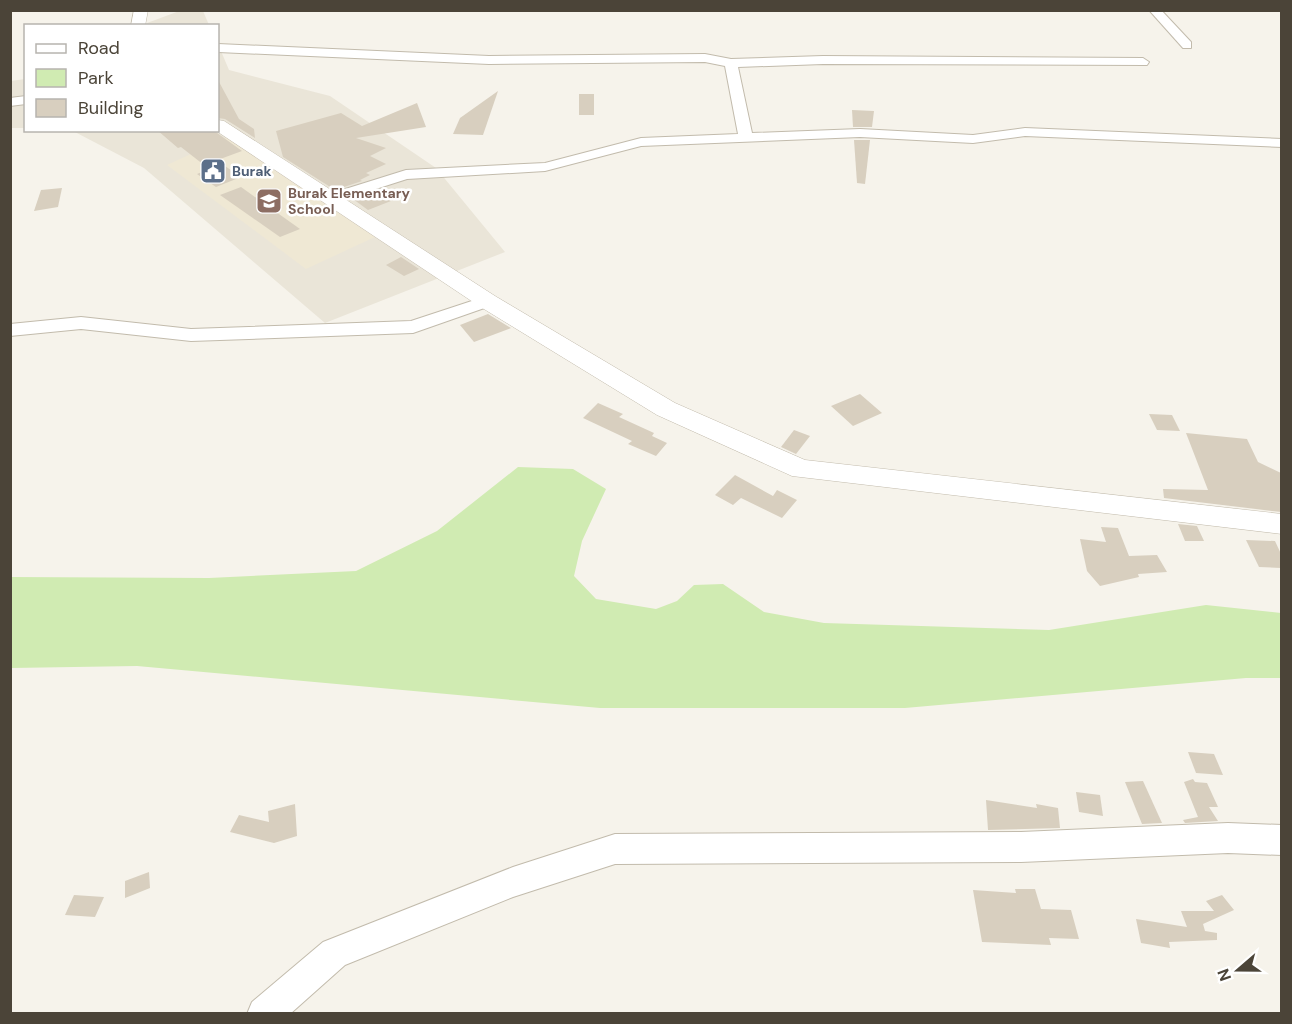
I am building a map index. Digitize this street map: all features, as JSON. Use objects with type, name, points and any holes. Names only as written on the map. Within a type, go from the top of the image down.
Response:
[{"type":"street","points":[[1154,10],[1187,45]]},
{"type":"street","points":[[219,48],[489,60],[705,57],[731,63],[823,60],[1143,62]]},
{"type":"street","points":[[731,63],[746,136]]},
{"type":"street","points":[[219,126],[487,301],[666,409],[801,469],[1281,524]]},
{"type":"street","points":[[329,199],[406,175],[545,167],[641,142],[860,133],[973,139],[1024,132],[1281,143]]},
{"type":"street","points":[[10,330],[81,323],[191,335],[413,327],[487,301]]},
{"type":"street","points":[[264,1014],[334,953],[513,882],[615,849],[1021,848],[1228,838],[1281,840]]},
{"type":"shaded area","points":[[182,10],[203,11],[209,24],[144,24]]},
{"type":"shaded area","points":[[219,46],[229,70],[330,96],[436,168],[505,252],[325,323],[144,168],[75,132],[219,132]]},
{"type":"shaded area","points":[[24,79],[24,128],[11,128],[11,81]]},
{"type":"shaded area","name":"Burak Elementary School","points":[[228,137],[377,236],[306,269],[167,165]]},
{"type":"green space","points":[[518,467],[573,469],[606,489],[582,541],[574,576],[596,599],[656,609],[677,601],[694,585],[723,584],[764,612],[824,623],[1049,630],[1206,605],[1281,613],[1281,678],[1246,678],[905,708],[600,708],[137,666],[11,668],[11,577],[209,578],[356,571],[437,531]]},
{"type":"building","points":[[219,82],[239,119],[254,129],[255,138],[225,119],[219,118]]},
{"type":"building","points":[[498,91],[483,135],[453,134],[460,118]]},
{"type":"building","points":[[579,94],[594,94],[594,115],[579,115]]},
{"type":"building","points":[[417,103],[426,127],[356,138],[386,148],[370,156],[386,164],[366,173],[370,175],[360,180],[362,181],[335,190],[283,157],[276,131],[341,113],[362,126]]},
{"type":"building","points":[[852,110],[874,111],[872,127],[853,127]]},
{"type":"building","points":[[159,132],[216,132],[242,151],[204,165],[181,147],[178,148]]},
{"type":"building","points":[[854,140],[870,140],[865,184],[857,183]]},
{"type":"building","points":[[222,164],[241,177],[216,187],[197,174]]},
{"type":"building","points":[[241,187],[300,229],[280,237],[220,195]]},
{"type":"building","points":[[62,188],[58,207],[34,211],[41,190]]},
{"type":"building","points":[[377,191],[391,201],[368,210],[353,199]]},
{"type":"building","points":[[401,257],[419,269],[404,276],[386,265]]},
{"type":"building","points":[[488,314],[511,328],[474,342],[460,325]]},
{"type":"building","points":[[860,394],[882,413],[853,426],[831,406]]},
{"type":"building","points":[[598,403],[623,414],[619,417],[654,433],[652,436],[667,443],[656,456],[628,444],[632,441],[583,418]]},
{"type":"building","points":[[1149,414],[1172,415],[1180,431],[1157,430]]},
{"type":"building","points":[[794,430],[810,436],[796,454],[781,447]]},
{"type":"building","points":[[1186,433],[1247,439],[1258,462],[1281,473],[1281,512],[1164,498],[1163,489],[1208,490]]},
{"type":"building","points":[[735,475],[773,496],[777,490],[797,500],[782,518],[741,498],[733,505],[715,495]]},
{"type":"building","points":[[1178,524],[1197,526],[1204,541],[1185,541]]},
{"type":"building","points":[[1101,527],[1118,528],[1129,556],[1157,555],[1167,572],[1138,574],[1139,577],[1100,586],[1087,571],[1080,539],[1106,542]]},
{"type":"building","points":[[1246,540],[1275,541],[1281,554],[1281,568],[1259,567]]},
{"type":"building","points":[[1188,752],[1214,754],[1223,775],[1196,773]]},
{"type":"building","points":[[1193,779],[1195,782],[1207,783],[1218,807],[1209,807],[1218,821],[1185,823],[1183,820],[1198,817],[1184,782]]},
{"type":"building","points":[[1143,781],[1162,823],[1142,824],[1125,782]]},
{"type":"building","points":[[1076,792],[1100,795],[1103,816],[1079,812]]},
{"type":"building","points":[[986,800],[1037,808],[1036,804],[1058,808],[1060,828],[988,830]]},
{"type":"building","points":[[295,804],[297,836],[274,843],[230,832],[239,815],[269,822],[268,811]]},
{"type":"building","points":[[149,872],[150,888],[125,898],[125,881]]},
{"type":"building","points":[[1015,889],[1035,889],[1041,909],[1071,910],[1079,939],[1049,938],[1051,945],[982,942],[973,890],[1016,893]]},
{"type":"building","points":[[74,895],[104,897],[95,917],[65,915]]},
{"type":"building","points":[[1222,895],[1234,910],[1203,924],[1205,931],[1217,933],[1217,940],[1169,942],[1170,948],[1141,943],[1136,919],[1187,927],[1181,911],[1214,911],[1206,901]]},
{"type":"place","name":"Burak","points":[[213,171]]},
{"type":"place","name":"Burak Elementary School","points":[[269,201]]}]
